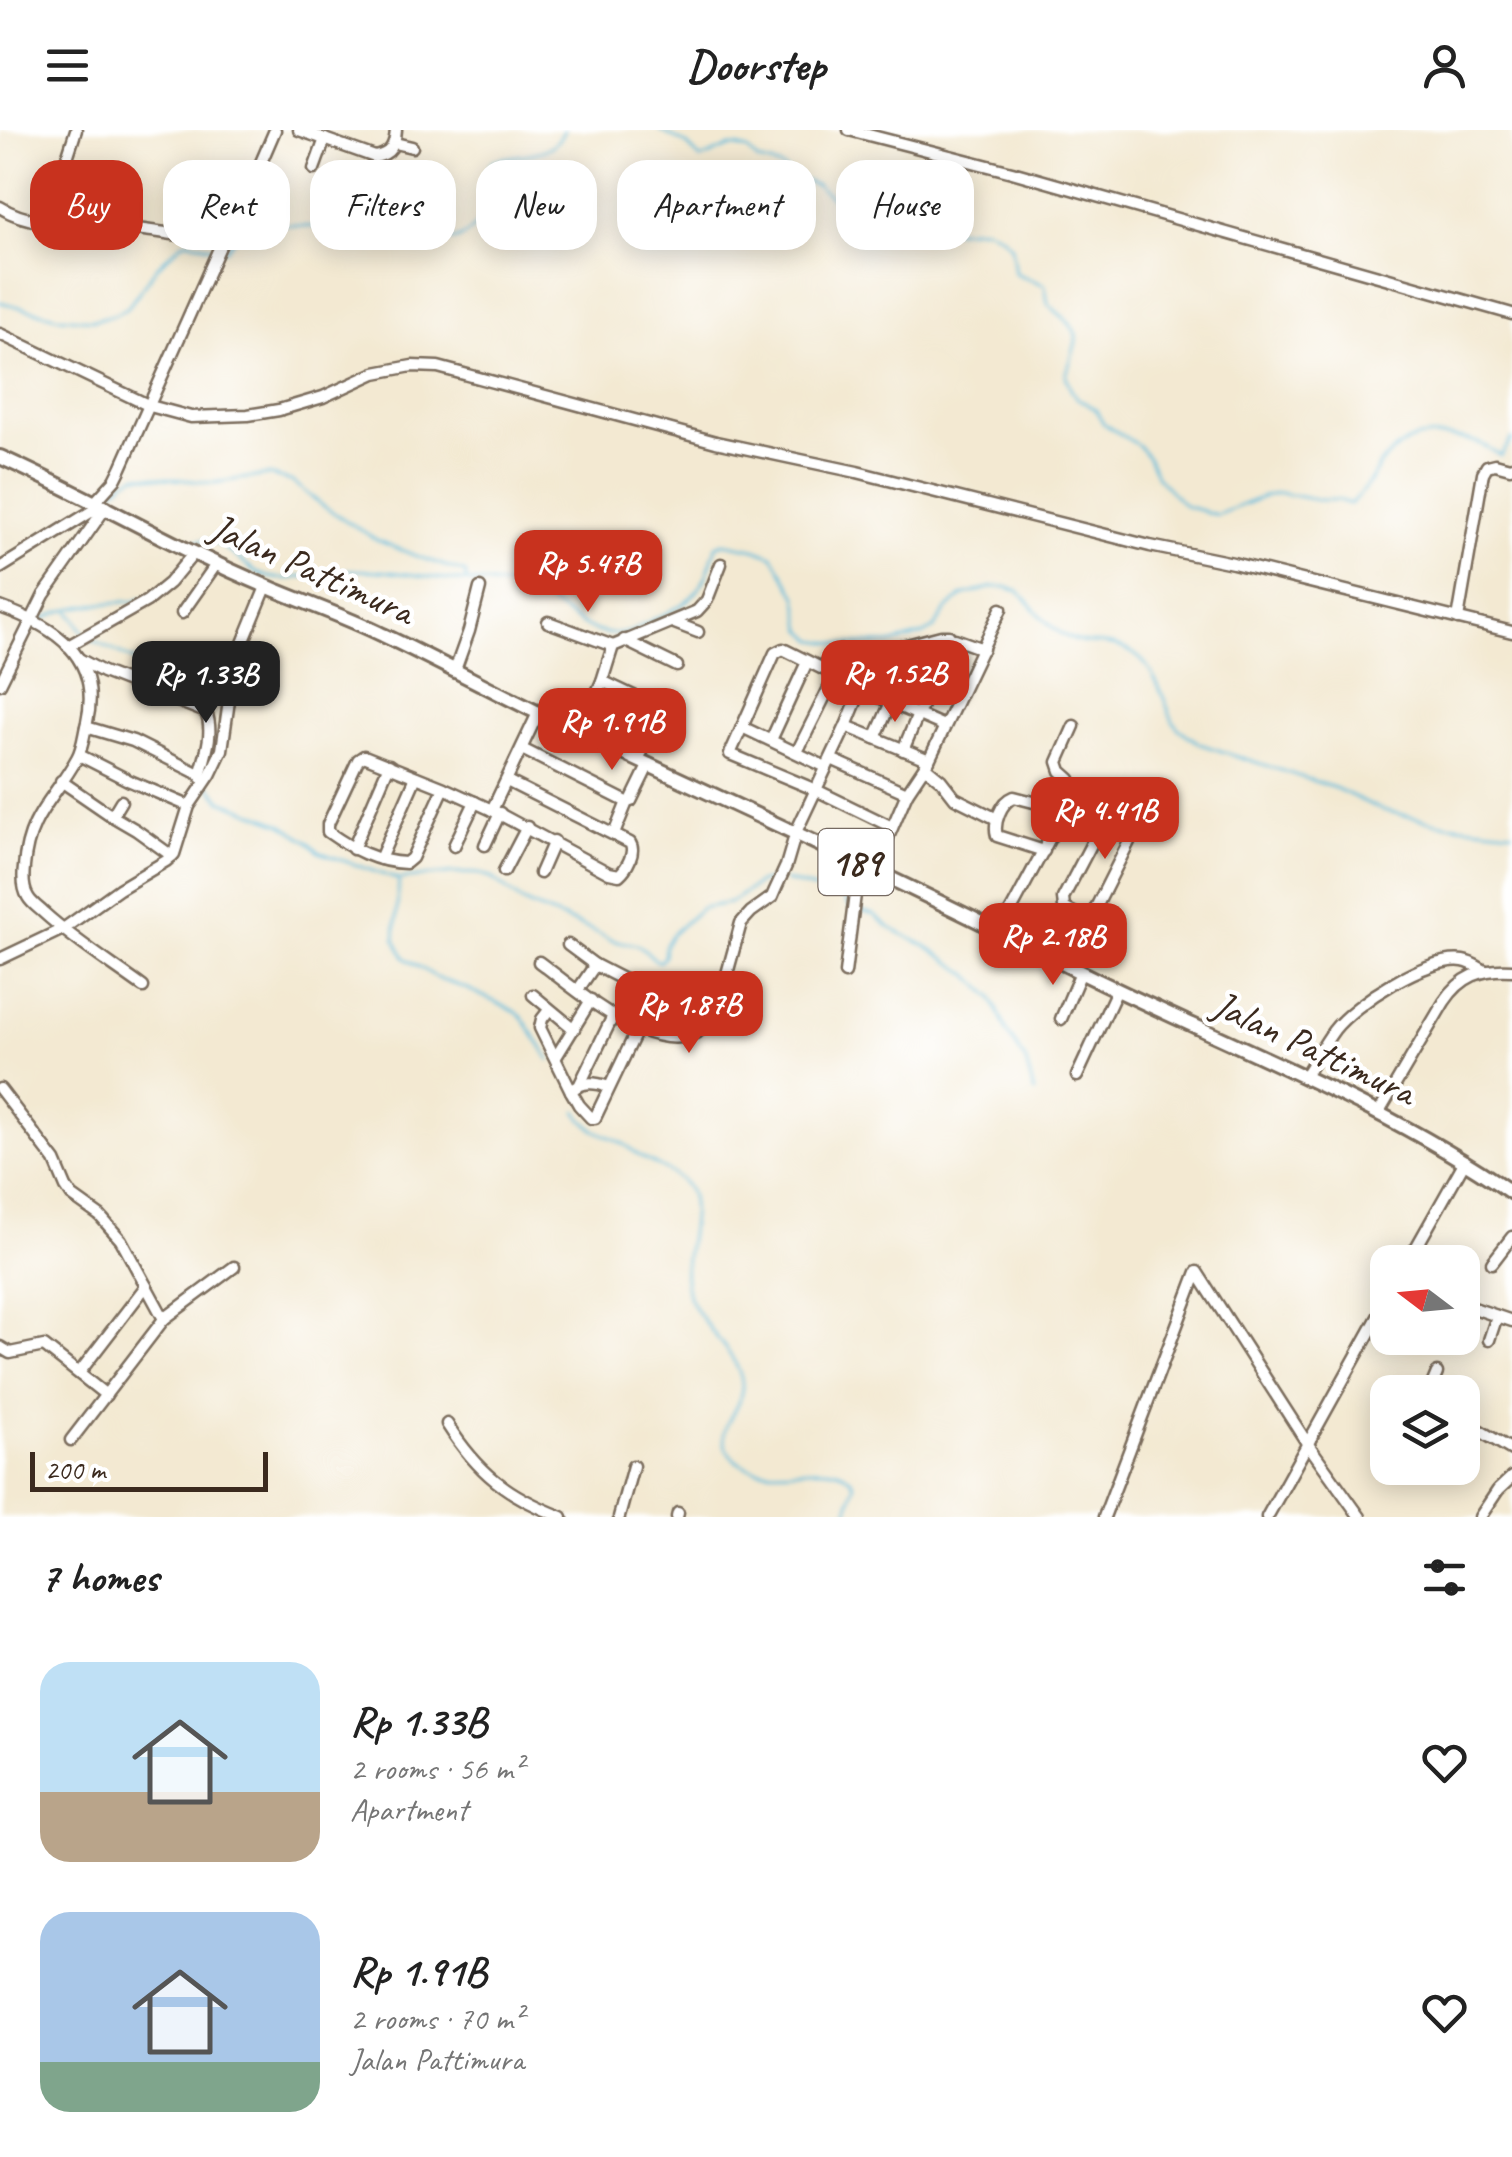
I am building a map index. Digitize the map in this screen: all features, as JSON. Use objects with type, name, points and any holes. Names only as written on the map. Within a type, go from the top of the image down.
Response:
[{"type":"main road","name":"Jalan Pattimura","points":[[1,459],[266,586],[353,621],[538,713],[583,726],[644,762],[1417,1132],[1510,1188]]},
{"type":"street","points":[[64,160],[76,130]]},
{"type":"street","points":[[263,160],[276,130]]},
{"type":"street","points":[[300,130],[375,158],[392,150],[396,130]]},
{"type":"street","points":[[850,130],[1512,314]]},
{"type":"street","points":[[317,160],[325,140]]},
{"type":"street","points":[[395,144],[412,147]]},
{"type":"street","points":[[0,207],[30,219]]},
{"type":"street","points":[[0,684],[37,621],[44,594],[115,480],[219,250]]},
{"type":"street","points":[[0,334],[150,406],[191,418],[248,415],[301,405],[375,372],[412,366],[438,368],[716,442],[1512,632]]},
{"type":"street","points":[[1458,619],[1483,473],[1487,466],[1495,464],[1512,467]]},
{"type":"street","points":[[0,568],[100,504]]},
{"type":"street","points":[[68,646],[147,601],[170,582],[190,550]]},
{"type":"street","points":[[182,613],[217,563]]},
{"type":"street","points":[[583,726],[619,643],[684,618],[702,606],[721,564]]},
{"type":"street","points":[[0,960],[63,930],[172,856],[189,806],[224,741],[234,665],[266,586]]},
{"type":"street","points":[[455,670],[480,588]]},
{"type":"street","points":[[0,607],[37,621],[68,646],[88,676],[90,689],[90,710],[80,755],[47,799],[28,839],[23,874],[28,897],[63,930],[143,987]]},
{"type":"street","points":[[874,870],[907,793],[927,764],[1001,609]]},
{"type":"street","points":[[548,622],[619,643],[677,666]]},
{"type":"street","points":[[671,622],[698,632]]},
{"type":"street","points":[[798,752],[832,674],[837,652],[876,653],[934,637],[949,636],[952,641]]},
{"type":"street","points":[[903,750],[948,644],[962,640],[983,649]]},
{"type":"street","points":[[892,827],[816,790],[731,756],[778,650],[944,726]]},
{"type":"street","points":[[875,738],[914,652],[942,664]]},
{"type":"street","points":[[539,962],[617,1018],[643,1030],[678,1038],[690,1036],[711,1023],[741,923],[776,890],[796,832],[876,653]]},
{"type":"street","points":[[78,658],[103,672],[206,712],[209,740],[205,778]]},
{"type":"street","points":[[772,740],[806,662]]},
{"type":"street","points":[[602,681],[661,708]]},
{"type":"street","points":[[484,845],[538,713]]},
{"type":"street","points":[[846,726],[927,764],[955,798],[997,819]]},
{"type":"street","points":[[1000,931],[1065,810],[1072,786],[1058,762],[1074,726]]},
{"type":"street","points":[[86,727],[133,741],[205,778]]},
{"type":"street","points":[[742,727],[907,793]]},
{"type":"street","points":[[522,749],[627,802]]},
{"type":"street","points":[[80,755],[189,806]]},
{"type":"street","points":[[444,788],[410,861],[402,864],[380,859],[353,849],[328,832],[328,824],[358,760],[364,756],[444,788],[496,812],[609,873],[619,875],[625,869],[633,847],[630,843],[508,781]]},
{"type":"street","points":[[614,834],[644,762]]},
{"type":"street","points":[[353,849],[388,765]]},
{"type":"street","points":[[380,859],[416,777]]},
{"type":"street","points":[[61,781],[172,856]]},
{"type":"street","points":[[1044,851],[997,836],[997,819],[1007,800],[1014,798],[1065,810]]},
{"type":"street","points":[[1067,965],[1145,810],[1144,804],[1132,798],[1115,798],[1063,898],[1064,908],[1089,921]]},
{"type":"street","points":[[112,816],[121,802]]},
{"type":"street","points":[[454,846],[475,802]]},
{"type":"street","points":[[504,871],[527,827]]},
{"type":"street","points":[[540,873],[554,841]]},
{"type":"street","points":[[844,972],[859,863]]},
{"type":"street","points":[[549,1010],[540,1028],[586,1115],[593,1119],[643,1030],[656,992],[595,965],[568,945]]},
{"type":"street","points":[[1304,1077],[1345,1018],[1413,973],[1434,964],[1463,961],[1485,970],[1512,970]]},
{"type":"street","points":[[578,990],[595,965]]},
{"type":"street","points":[[1378,1114],[1450,994],[1468,977],[1485,970]]},
{"type":"street","points":[[1060,1019],[1081,972]]},
{"type":"street","points":[[575,1088],[617,1018],[630,982]]},
{"type":"street","points":[[1077,1076],[1117,990]]},
{"type":"street","points":[[532,995],[574,1029]]},
{"type":"street","points":[[556,1057],[590,1000]]},
{"type":"street","points":[[575,1088],[597,1083],[609,1087]]},
{"type":"street","points":[[0,1089],[55,1161],[72,1196],[100,1216],[121,1240],[164,1319]]},
{"type":"street","points":[[1418,1245],[1465,1161]]},
{"type":"street","points":[[1492,1263],[1512,1237]]},
{"type":"street","points":[[70,1440],[164,1319],[234,1267]]},
{"type":"street","points":[[1104,1517],[1198,1272],[1360,1517]]},
{"type":"street","points":[[78,1373],[146,1286]]},
{"type":"street","points":[[1480,1310],[1512,1321]]},
{"type":"street","points":[[1489,1340],[1497,1316]]},
{"type":"street","points":[[1267,1517],[1370,1331]]},
{"type":"street","points":[[0,1348],[10,1353],[44,1346],[106,1395]]},
{"type":"street","points":[[447,1424],[466,1454],[500,1485],[530,1504],[562,1517]]},
{"type":"street","points":[[1480,1431],[1512,1450]]},
{"type":"street","points":[[619,1517],[634,1466]]},
{"type":"street","points":[[1480,1517],[1510,1476]]},
{"type":"waterway","points":[[290,225],[455,240],[468,233],[481,215],[492,161],[543,151],[559,140],[564,130]]},
{"type":"waterway","points":[[659,130],[686,144],[701,159],[729,147],[748,150],[758,161],[781,167],[818,186],[841,206],[851,207],[879,195],[926,214],[947,228],[985,228],[1001,236],[1011,246],[1015,273],[1045,285],[1048,304],[1070,323],[1076,334],[1066,376],[1071,390],[1096,410],[1103,423],[1139,446],[1157,477],[1185,506],[1217,515],[1280,493],[1350,504],[1367,486],[1380,463],[1414,439],[1464,439],[1501,456],[1512,439]]},
{"type":"waterway","points":[[0,302],[60,317],[94,320],[116,314],[128,307],[175,250]]},
{"type":"waterway","points":[[105,498],[137,475],[213,483],[268,475],[291,481],[377,540],[466,573],[466,580]]},
{"type":"waterway","points":[[191,545],[200,540],[220,545],[269,577],[365,570],[512,587],[534,594],[586,627],[614,634],[632,631],[690,599],[703,583],[716,546],[723,543],[773,556],[797,596],[803,629],[815,640],[890,644],[935,628],[945,611],[962,596],[1005,587],[1019,591],[1065,636],[1111,645],[1136,655],[1152,674],[1178,728],[1200,744],[1335,788],[1382,810],[1438,823],[1512,831]]},
{"type":"waterway","points":[[41,622],[72,608],[143,598]]},
{"type":"waterway","points":[[70,612],[85,634]]},
{"type":"waterway","points":[[91,639],[180,684],[198,704]]},
{"type":"waterway","points":[[208,784],[221,800],[282,824],[319,852],[399,880],[395,939],[405,958],[437,978],[516,1012],[550,1060]]},
{"type":"waterway","points":[[402,879],[459,873],[487,876],[525,903],[611,940],[638,945],[659,962],[671,935],[701,908],[730,903],[760,882],[777,880]]},
{"type":"waterway","points":[[785,881],[843,897],[849,907]]},
{"type":"waterway","points":[[857,910],[875,915],[890,928],[928,947],[967,973],[992,997],[1007,1032],[1025,1059],[1034,1092]]},
{"type":"waterway","points":[[577,1111],[593,1129],[679,1179],[690,1194],[686,1287],[693,1306],[734,1362],[742,1384],[724,1435],[730,1454],[742,1465],[758,1470],[815,1469],[846,1474],[855,1485],[846,1517]]}]
